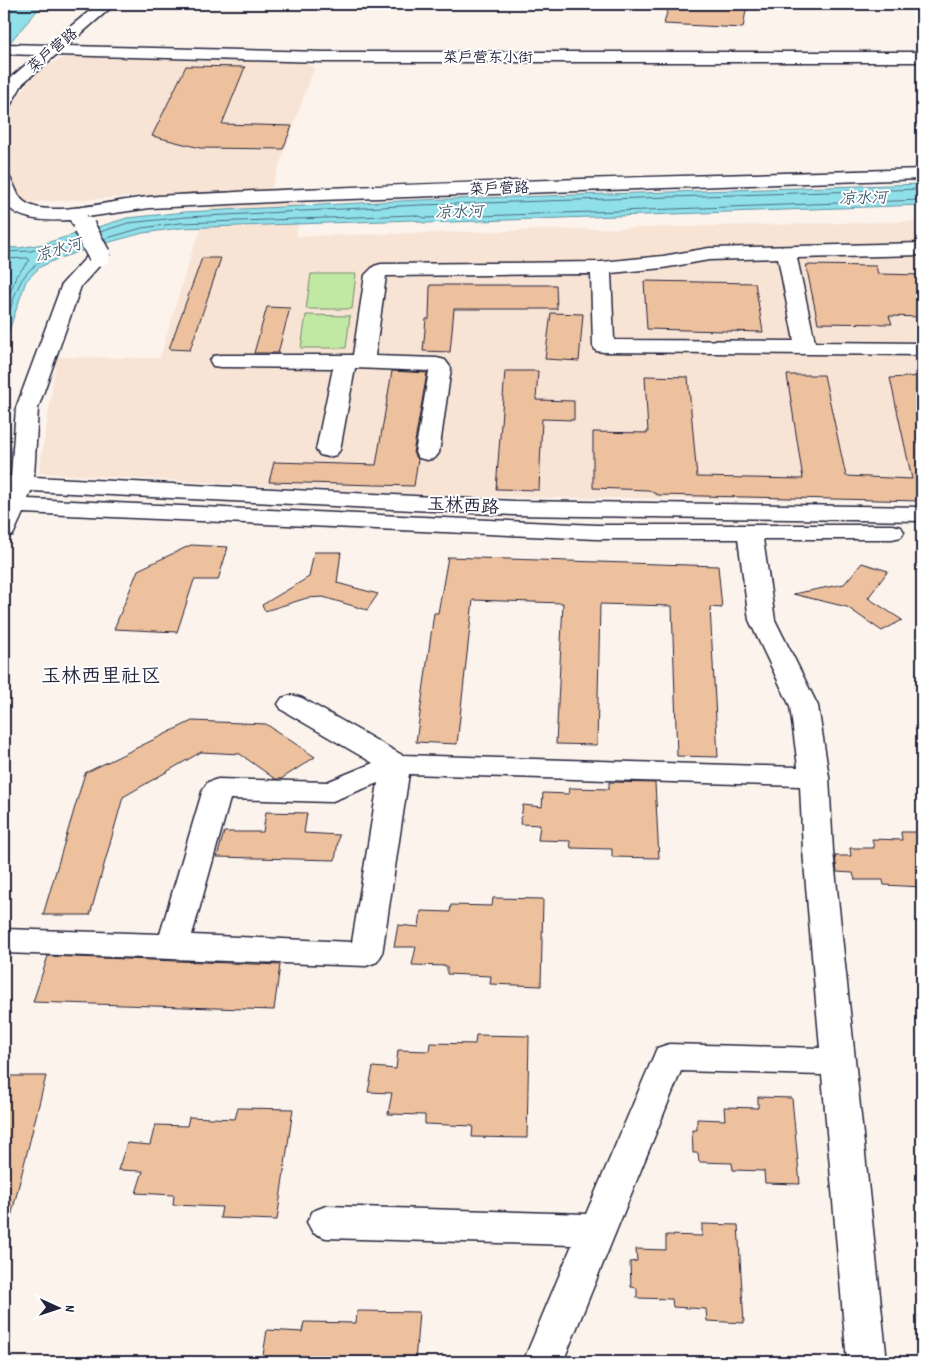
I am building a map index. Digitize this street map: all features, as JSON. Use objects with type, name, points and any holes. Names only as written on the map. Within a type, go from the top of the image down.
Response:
[{"type":"street","name":"菜户营路","points":[[4,102],[16,80],[107,4]]},
{"type":"street","name":"菜户营东小街","points":[[4,49],[334,57],[922,56]]},
{"type":"street","name":"菜户营路","points":[[4,182],[5,190],[13,204],[24,210],[49,215],[78,217],[115,206],[150,202],[292,195],[922,174]]},
{"type":"street","points":[[4,530],[27,408],[72,284],[99,255],[78,217]]},
{"type":"street","points":[[328,450],[354,362],[375,275],[381,270],[600,268],[663,262],[709,254],[922,249]]},
{"type":"street","points":[[786,251],[806,348]]},
{"type":"street","points":[[600,268],[604,346],[922,349]]},
{"type":"street","points":[[221,361],[354,362],[432,365],[440,368],[427,453]]},
{"type":"street","name":"玉林西路","points":[[11,494],[514,508],[922,514]]},
{"type":"street","name":"玉林西路","points":[[11,494],[597,532],[922,532]]},
{"type":"street","points":[[750,532],[762,620],[804,706],[814,777],[818,851],[867,1362]]},
{"type":"street","points":[[292,704],[396,764]]},
{"type":"street","points":[[173,946],[218,789],[330,792],[396,764],[814,777]]},
{"type":"street","points":[[4,941],[366,954],[396,764]]},
{"type":"street","points":[[543,1362],[669,1057],[838,1062]]},
{"type":"street","points":[[326,1222],[597,1230]]},
{"type":"shaded area","points":[[71,55],[304,62],[314,68],[268,197],[299,198],[297,236],[922,221],[922,500],[456,497],[39,473],[57,357],[160,358],[191,254],[217,192],[20,203],[14,195],[7,173],[6,136],[10,110],[26,85],[37,73],[47,65]]},
{"type":"green space","points":[[311,274],[356,274],[352,309],[306,309]]},
{"type":"green space","points":[[306,315],[350,316],[346,348],[301,348]]},
{"type":"water","points":[[8,4],[43,4],[4,49],[4,10]]},
{"type":"water","name":"凉水河","points":[[922,184],[922,205],[424,223],[414,220],[180,228],[143,233],[99,245],[57,259],[40,267],[26,281],[4,345],[4,247],[19,248],[43,244],[127,218],[185,212],[419,200]]},
{"type":"building","points":[[669,4],[747,4],[743,28],[664,24]]},
{"type":"building","points":[[186,66],[245,67],[222,124],[292,126],[283,149],[200,148],[152,136]]},
{"type":"building","points":[[202,258],[221,258],[190,350],[169,349]]},
{"type":"building","points":[[806,265],[876,266],[878,274],[922,275],[922,317],[889,316],[892,324],[818,323]]},
{"type":"building","points":[[644,281],[755,283],[763,332],[647,329]]},
{"type":"building","points":[[430,285],[556,285],[557,309],[454,309],[450,352],[423,351],[426,319],[429,319]]},
{"type":"building","points":[[267,307],[290,308],[278,353],[254,353]]},
{"type":"building","points":[[551,313],[583,314],[579,361],[545,359]]},
{"type":"building","points":[[392,371],[427,373],[413,453],[418,459],[414,486],[269,482],[274,462],[376,465]]},
{"type":"building","points":[[505,371],[538,371],[536,400],[574,401],[574,420],[542,419],[539,490],[496,489]]},
{"type":"building","points":[[787,375],[824,375],[846,476],[912,479],[890,378],[922,376],[922,501],[658,495],[648,490],[593,488],[593,432],[648,433],[645,376],[688,377],[697,477],[803,479]]},
{"type":"building","points":[[191,545],[228,547],[218,580],[194,580],[177,632],[114,629],[138,570]]},
{"type":"building","points":[[314,552],[341,552],[337,583],[378,594],[367,610],[323,597],[307,598],[265,611],[262,605],[309,577]]},
{"type":"building","points":[[448,557],[718,566],[722,608],[710,607],[718,757],[677,756],[672,606],[600,604],[597,745],[556,744],[563,603],[473,600],[457,744],[416,742],[434,613],[438,613]]},
{"type":"building","points":[[862,563],[888,571],[868,598],[902,620],[882,631],[847,607],[793,594],[844,584]]},
{"type":"building","points":[[192,721],[266,724],[315,757],[281,779],[275,779],[240,754],[201,752],[123,797],[90,915],[43,915],[85,773]]},
{"type":"building","points":[[609,782],[655,783],[659,858],[612,857],[612,849],[571,848],[570,841],[538,840],[540,825],[520,824],[523,805],[542,807],[543,793],[569,794],[570,788],[609,789]]},
{"type":"building","points":[[266,812],[307,813],[304,833],[339,835],[335,860],[217,857],[224,832],[263,832]]},
{"type":"building","points":[[901,832],[922,832],[922,887],[884,885],[883,880],[855,880],[853,873],[837,872],[835,856],[851,856],[850,848],[874,848],[872,839],[902,840]]},
{"type":"building","points":[[493,898],[543,899],[541,986],[490,984],[491,976],[447,974],[447,966],[412,965],[416,947],[394,947],[398,925],[419,927],[421,911],[450,912],[451,905],[492,906]]},
{"type":"building","points":[[48,956],[280,965],[274,1010],[33,1002]]},
{"type":"building","points":[[476,1035],[529,1036],[527,1138],[472,1137],[473,1126],[425,1124],[425,1115],[388,1114],[392,1093],[368,1092],[373,1067],[396,1069],[398,1050],[429,1051],[430,1043],[475,1044]]},
{"type":"building","points":[[4,1076],[46,1076],[11,1217],[4,1216]]},
{"type":"building","points":[[758,1097],[792,1098],[800,1184],[765,1183],[764,1171],[733,1170],[732,1163],[699,1162],[698,1153],[693,1153],[692,1130],[697,1130],[697,1119],[725,1120],[724,1107],[758,1108]]},
{"type":"building","points":[[238,1108],[293,1109],[277,1220],[220,1218],[222,1207],[173,1205],[174,1195],[136,1193],[143,1171],[118,1170],[127,1143],[150,1145],[155,1125],[187,1126],[189,1117],[235,1119]]},
{"type":"building","points":[[702,1224],[738,1225],[744,1323],[707,1321],[706,1309],[673,1307],[672,1299],[637,1298],[637,1288],[631,1287],[630,1262],[637,1261],[636,1249],[666,1250],[666,1235],[702,1236]]},
{"type":"building","points":[[357,1311],[419,1312],[415,1362],[262,1362],[267,1330],[302,1332],[304,1322],[356,1323]]},
{"type":"district","name":"玉林西里社区","points":[[101,675]]}]
